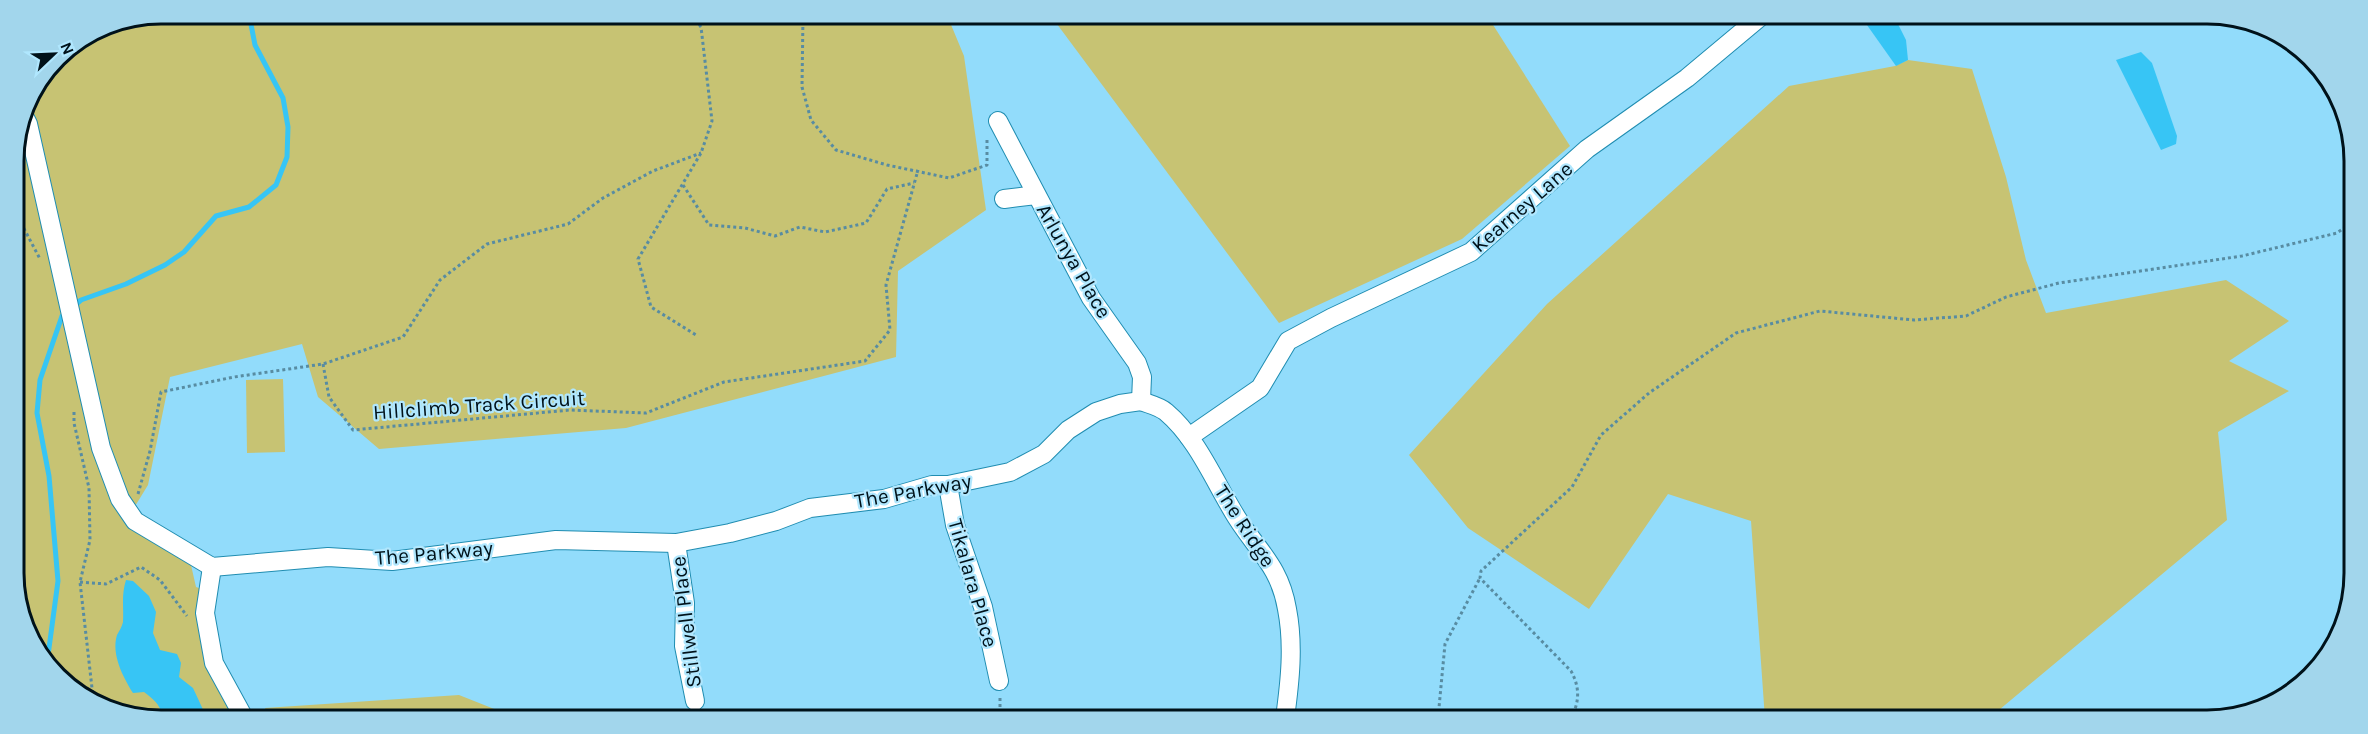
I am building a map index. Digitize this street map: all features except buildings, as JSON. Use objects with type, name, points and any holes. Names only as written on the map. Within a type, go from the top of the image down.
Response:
[{"type":"street","name":"Kearney Lane","points":[[1189,438],[1260,388],[1288,341],[1330,318],[1472,252],[1587,149],[1687,78],[1753,24]]},
{"type":"street","name":"Arlunya Place","points":[[998,121],[1091,298],[1137,363],[1142,377],[1141,401]]},
{"type":"street","points":[[29,127],[101,448],[120,499],[132,517],[212,567],[205,613],[214,663],[240,710]]},
{"type":"street","points":[[1004,199],[1036,195]]},
{"type":"street","name":"The Ridge","points":[[1141,401],[1164,411],[1189,438],[1239,520],[1267,555],[1279,580],[1287,607],[1292,642],[1286,710]]},
{"type":"street","name":"The Parkway","points":[[212,567],[328,557],[392,561],[556,540],[676,543],[753,527],[810,508],[884,499],[932,485],[948,485],[1010,472],[1044,454],[1068,430],[1096,412],[1120,404],[1141,401]]},
{"type":"street","name":"Tikalara Place","points":[[948,485],[955,525],[983,607],[999,681]]},
{"type":"street","name":"Stillwell Place","points":[[676,543],[685,603],[684,646],[695,701]]},
{"type":"path","points":[[696,335],[651,307],[638,259],[701,153],[712,122],[701,27],[699,24]]},
{"type":"path","points":[[803,24],[802,87],[811,120],[836,150],[887,165],[949,178],[987,165],[987,131],[998,121]]},
{"type":"path","points":[[132,517],[150,451],[161,392],[234,377],[323,364],[403,337],[440,280],[487,244],[568,224],[603,198],[653,171],[701,153]]},
{"type":"path","name":"Hillclimb Track Circuit","points":[[323,364],[329,397],[353,430],[570,410],[646,413],[724,382],[865,361],[890,330],[886,285],[918,170]]},
{"type":"path","points":[[682,184],[709,225],[745,228],[775,236],[800,228],[825,232],[866,224],[887,189],[914,183]]},
{"type":"path","points":[[1439,710],[1445,644],[1480,578],[1481,571],[1572,487],[1601,435],[1649,393],[1737,333],[1820,311],[1914,320],[1966,316],[2006,297],[2060,283],[2242,256],[2337,233],[2344,228]]},
{"type":"path","points":[[74,423],[90,488],[90,540],[80,582],[92,691]]},
{"type":"path","points":[[80,582],[106,584],[141,567],[160,580],[200,634],[209,635]]},
{"type":"path","points":[[1480,578],[1571,671],[1578,683],[1576,710]]},
{"type":"shaded area","points":[[152,24],[951,24],[964,56],[986,210],[898,271],[896,357],[626,428],[379,449],[318,397],[302,344],[170,377],[148,485],[129,516],[191,565],[196,587],[199,588],[239,710],[143,709],[101,696],[71,676],[47,649],[31,617],[27,600],[24,582],[24,152],[34,109],[48,84],[84,84],[84,48],[109,34]]},
{"type":"shaded area","points":[[1057,24],[1492,24],[1570,146],[1462,239],[1279,323]]},
{"type":"shaded area","points":[[1908,60],[1972,69],[2006,177],[2026,260],[2046,313],[2226,280],[2289,321],[2229,361],[2289,391],[2218,432],[2227,520],[1999,710],[1764,710],[1751,521],[1668,494],[1589,609],[1468,528],[1409,455],[1547,304],[1789,86],[1895,66]]},
{"type":"shaded area","points":[[283,379],[285,452],[247,453],[246,380]]},
{"type":"shaded area","points":[[459,695],[497,710],[266,710],[265,708]]},
{"type":"water","points":[[1866,24],[1898,24],[1906,40],[1908,60],[1896,66]]},
{"type":"water","points":[[2141,52],[2152,63],[2177,136],[2176,144],[2161,150],[2116,60]]},
{"type":"water","points":[[126,580],[133,581],[149,596],[156,612],[153,633],[160,650],[177,654],[181,663],[179,677],[193,688],[203,710],[160,710],[144,692],[133,693],[129,687],[119,665],[116,650],[117,635],[123,622]]},
{"type":"waterway","points":[[73,307],[81,300],[126,284],[165,265],[184,252],[216,216],[249,207],[276,185],[287,157],[288,127],[283,98],[255,45],[251,24]]},
{"type":"waterway","points":[[49,651],[58,581],[49,476],[37,413],[40,380],[62,316],[66,313]]}]
